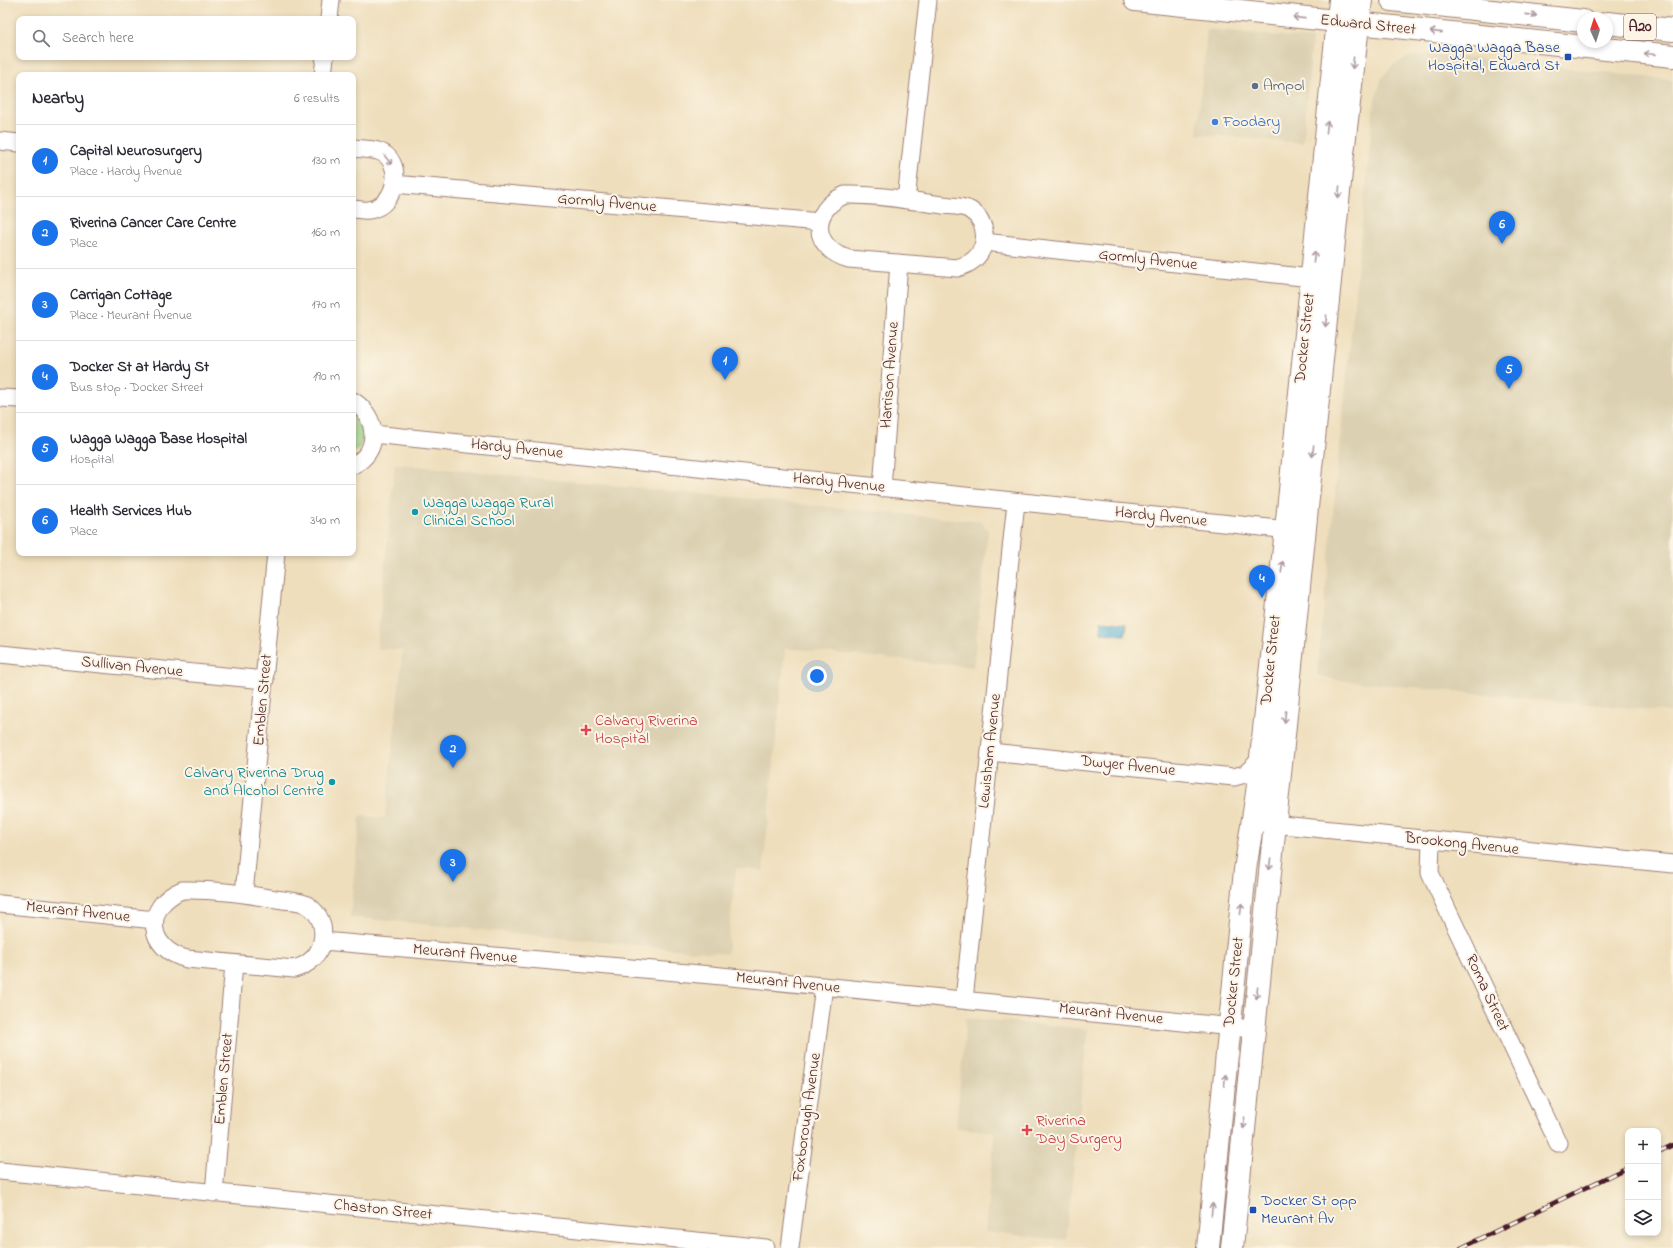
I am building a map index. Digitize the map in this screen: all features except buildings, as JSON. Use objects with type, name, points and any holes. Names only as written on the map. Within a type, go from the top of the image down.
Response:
[{"type":"main road","name":"Edward Street","points":[[1135,0],[1673,56]]},
{"type":"main road","name":"Docker Street","points":[[1208,1248],[1245,870],[1260,760],[1296,531],[1348,23],[1340,0]]},
{"type":"main road","name":"Docker Street","points":[[1232,1248],[1274,825],[1296,531],[1311,278],[1348,23],[1361,0]]},
{"type":"main road","name":"Edward Street","points":[[1392,0],[1577,20]]},
{"type":"main road","name":"A20","points":[[1613,24],[1673,30]]},
{"type":"street","points":[[329,16],[331,0]]},
{"type":"street","points":[[906,200],[928,0]]},
{"type":"street","points":[[323,72],[325,60]]},
{"type":"street","points":[[0,141],[16,143]]},
{"type":"street","points":[[356,148],[379,151],[387,158],[393,167],[394,184],[388,200],[379,207],[368,210],[356,209]]},
{"type":"street","name":"Gormly Avenue","points":[[394,184],[820,222]]},
{"type":"street","points":[[845,195],[906,200],[968,209],[977,216],[983,225],[985,236],[983,249],[977,258],[968,265],[958,268],[849,259],[838,256],[829,249],[823,240],[820,222],[826,207],[835,199],[845,195]]},
{"type":"street","name":"Gormly Avenue","points":[[984,242],[1311,278]]},
{"type":"street","name":"Harrison Avenue","points":[[882,488],[899,263]]},
{"type":"street","points":[[0,398],[16,400]]},
{"type":"street","points":[[356,403],[369,418],[373,434],[372,446],[365,456],[356,463]]},
{"type":"street","name":"Hardy Avenue","points":[[373,434],[1296,531]]},
{"type":"street","name":"Lewisham Avenue","points":[[964,1000],[1016,502]]},
{"type":"street","name":"Emblen Street","points":[[244,894],[276,556]]},
{"type":"street","name":"Sullivan Avenue","points":[[0,654],[265,680]]},
{"type":"street","name":"Dwyer Avenue","points":[[990,752],[1234,777],[1245,774],[1260,760]]},
{"type":"street","name":"Brookong Avenue","points":[[1252,822],[1673,864]]},
{"type":"street","name":"Roma Street","points":[[1431,841],[1430,872],[1558,1143]]},
{"type":"street","points":[[182,890],[244,894],[305,904],[315,912],[322,922],[324,934],[321,947],[315,958],[305,965],[294,969],[187,960],[175,956],[165,950],[158,939],[154,926],[155,920],[156,914],[162,903],[171,895],[182,890]]},
{"type":"street","name":"Meurant Avenue","points":[[0,904],[155,920]]},
{"type":"street","name":"Meurant Avenue","points":[[322,941],[824,986],[1253,1029]]},
{"type":"street","name":"Emblen Street","points":[[214,1193],[234,964]]},
{"type":"street","name":"Foxborough Avenue","points":[[790,1248],[824,986]]},
{"type":"street","name":"Chaston Street","points":[[0,1171],[766,1248]]},
{"type":"shaded area","name":"Ampol","points":[[1207,29],[1312,39],[1303,143],[1197,134]]},
{"type":"shaded area","points":[[1430,54],[1673,80],[1673,712],[1337,680],[1317,675],[1374,103],[1382,78],[1392,66],[1408,57]]},
{"type":"shaded area","name":"Calvary Riverina Hospital","points":[[395,464],[981,522],[988,530],[973,667],[785,648],[763,871],[736,868],[727,954],[350,917],[360,816],[385,818],[403,650],[377,648]]},
{"type":"shaded area","name":"Riverina Day Surgery","points":[[966,1018],[1088,1029],[1066,1240],[985,1232],[995,1132],[956,1128]]},
{"type":"green space","points":[[356,415],[363,422],[365,427],[364,438],[356,450]]},
{"type":"water","points":[[1102,621],[1127,624],[1125,635],[1101,633]]},
{"type":"railway","points":[[1661,1151],[1673,1145]]},
{"type":"railway","points":[[1461,1248],[1625,1168]]},
{"type":"place","name":"Wagga Wagga Base Hospital, Edward St","points":[[1568,57]]},
{"type":"place","name":"Ampol","points":[[1255,86]]},
{"type":"place","name":"Foodary","points":[[1215,122]]},
{"type":"place","name":"Health Services Hub","points":[[1502,244]]},
{"type":"place","name":"Capital Neurosurgery","points":[[725,380]]},
{"type":"place","name":"Wagga Wagga Base Hospital","points":[[1509,389]]},
{"type":"place","name":"Wagga Wagga Rural Clinical School","points":[[415,512]]},
{"type":"place","name":"Docker St at Hardy St","points":[[1262,598]]},
{"type":"place","name":"Calvary Riverina Hospital","points":[[586,730]]},
{"type":"place","name":"Riverina Cancer Care Centre","points":[[453,768]]},
{"type":"place","name":"Calvary Riverina Drug and Alcohol Centre","points":[[332,782]]},
{"type":"place","name":"Carrigan Cottage","points":[[453,882]]},
{"type":"place","name":"Riverina Day Surgery","points":[[1027,1130]]},
{"type":"place","name":"Docker St opp Meurant Av","points":[[1253,1210]]}]
